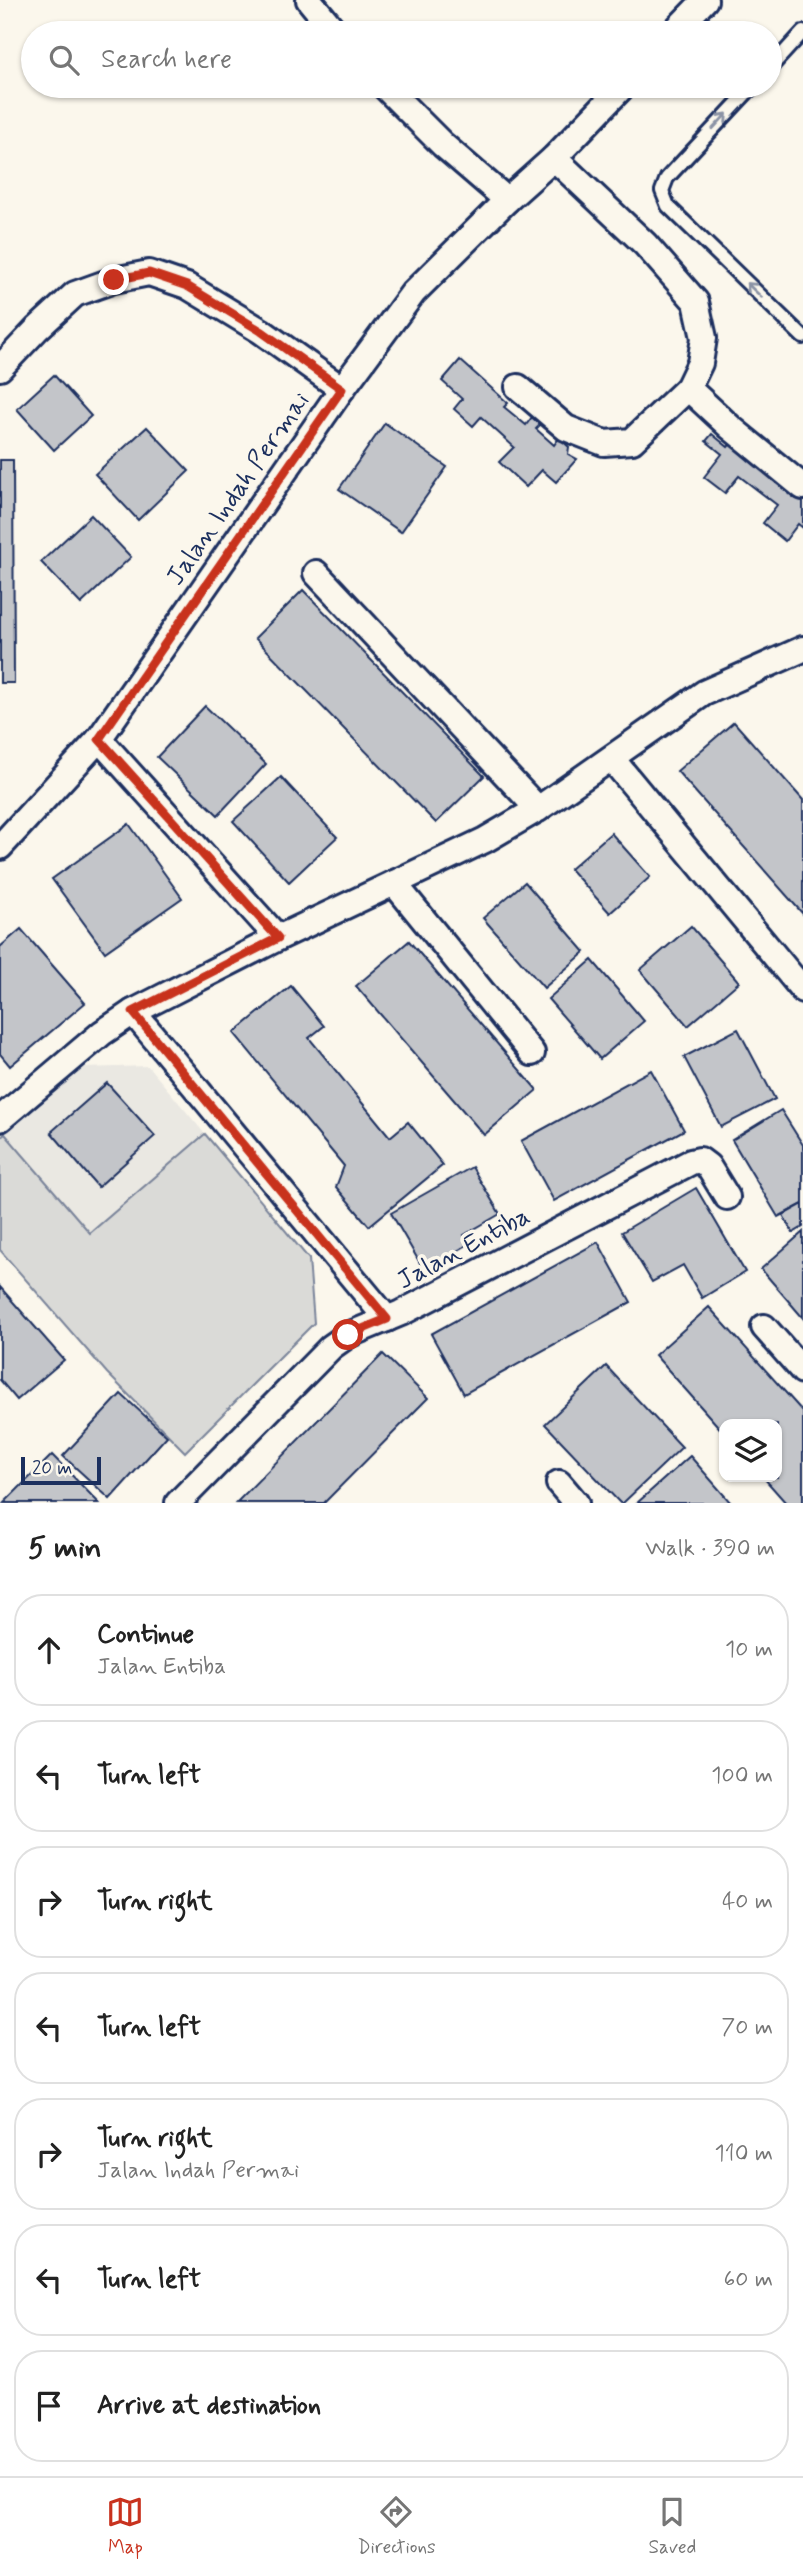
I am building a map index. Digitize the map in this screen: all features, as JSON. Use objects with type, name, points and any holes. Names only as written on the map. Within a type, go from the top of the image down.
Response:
[{"type":"street","points":[[309,0],[326,21]]},
{"type":"street","points":[[685,21],[705,0]]},
{"type":"street","points":[[396,98],[443,145],[507,200]]},
{"type":"street","name":"Jalan Indah Permai","points":[[0,847],[99,739],[342,389],[413,293],[507,200],[555,159],[613,98]]},
{"type":"street","points":[[518,387],[566,428],[604,443],[632,441],[688,388],[700,363],[704,338],[696,302],[645,244],[555,159]]},
{"type":"street","points":[[0,368],[75,294],[114,280],[149,273],[187,286],[261,331],[342,389]]},
{"type":"street","points":[[688,388],[730,427],[803,487]]},
{"type":"street","points":[[316,573],[538,809]]},
{"type":"street","points":[[0,1119],[102,1033],[133,1012],[278,938],[485,840],[538,809],[704,693],[803,649]]},
{"type":"street","points":[[99,739],[278,938]]},
{"type":"street","points":[[612,759],[803,990]]},
{"type":"street","points":[[394,883],[532,1053]]},
{"type":"street","points":[[133,1012],[387,1319]]},
{"type":"street","name":"Jalan Entiba","points":[[178,1503],[331,1347],[348,1335],[387,1319],[691,1161],[701,1160],[708,1166],[726,1197]]},
{"type":"street","points":[[764,1327],[803,1371]]},
{"type":"street","points":[[559,1483],[576,1503]]},
{"type":"lane","points":[[782,55],[803,32]]},
{"type":"lane","points":[[742,98],[667,178],[662,191],[668,206],[803,337]]},
{"type":"shaded area","points":[[148,1066],[205,1134],[90,1233],[5,1134],[84,1068]]},
{"type":"shaded area","points":[[5,1134],[90,1233],[205,1134],[309,1259],[314,1323],[185,1452],[107,1373],[0,1250],[0,1138]]},
{"type":"building","points":[[460,360],[508,403],[504,407],[526,425],[532,417],[540,425],[536,429],[554,445],[559,438],[569,447],[568,454],[577,459],[556,482],[542,470],[526,487],[499,462],[514,447],[481,417],[473,426],[454,409],[462,399],[442,381]]},
{"type":"building","points":[[54,375],[91,416],[54,450],[17,409]]},
{"type":"building","points":[[385,423],[447,467],[401,532],[339,489]]},
{"type":"building","points":[[147,427],[189,471],[138,520],[95,474]]},
{"type":"building","points":[[712,434],[728,447],[734,440],[753,455],[749,460],[786,490],[791,484],[803,494],[803,528],[798,524],[785,541],[763,523],[777,505],[739,476],[725,493],[704,477],[722,454],[706,441]]},
{"type":"building","points":[[0,460],[13,460],[14,683],[0,683]]},
{"type":"building","points":[[91,515],[131,557],[81,604],[41,562]]},
{"type":"building","points":[[303,590],[484,776],[436,823],[255,638]]},
{"type":"building","points":[[205,706],[266,764],[218,815],[157,757]]},
{"type":"building","points":[[734,722],[803,800],[803,914],[677,771]]},
{"type":"building","points":[[281,777],[337,837],[289,882],[233,821]]},
{"type":"building","points":[[129,824],[182,898],[105,952],[52,879]]},
{"type":"building","points":[[611,833],[650,877],[610,913],[570,869]]},
{"type":"building","points":[[525,882],[585,952],[544,988],[483,918]]},
{"type":"building","points":[[691,926],[739,982],[688,1026],[640,970]]},
{"type":"building","points":[[21,929],[85,1003],[10,1066],[0,1054],[0,947]]},
{"type":"building","points":[[409,941],[537,1090],[484,1135],[356,986]]},
{"type":"building","points":[[592,960],[644,1021],[600,1059],[548,999]]},
{"type":"building","points":[[291,986],[324,1026],[309,1038],[390,1137],[408,1122],[443,1165],[369,1226],[336,1187],[344,1166],[234,1033]]},
{"type":"building","points":[[738,1029],[775,1099],[721,1127],[684,1057]]},
{"type":"building","points":[[651,1070],[684,1130],[554,1201],[521,1141]]},
{"type":"building","points":[[107,1083],[155,1136],[98,1187],[51,1132]]},
{"type":"building","points":[[781,1110],[803,1145],[803,1204],[778,1217],[732,1140]]},
{"type":"building","points":[[472,1167],[500,1214],[464,1235],[469,1244],[424,1270],[391,1213]]},
{"type":"building","points":[[696,1188],[745,1272],[702,1298],[683,1265],[652,1282],[622,1232]]},
{"type":"building","points":[[803,1204],[803,1227],[793,1233],[783,1215]]},
{"type":"building","points":[[803,1232],[803,1318],[761,1269]]},
{"type":"building","points":[[598,1242],[631,1302],[464,1394],[431,1334]]},
{"type":"building","points":[[0,1287],[64,1360],[17,1400],[0,1380]]},
{"type":"building","points":[[709,1307],[803,1412],[803,1503],[786,1503],[767,1482],[782,1482],[782,1419],[719,1419],[719,1427],[655,1355]]},
{"type":"building","points":[[383,1354],[428,1398],[324,1503],[236,1503]]},
{"type":"building","points":[[606,1366],[682,1447],[623,1503],[620,1503],[545,1424]]},
{"type":"building","points":[[121,1394],[167,1436],[110,1499],[63,1456]]},
{"type":"building","points":[[52,1455],[99,1503],[4,1503]]},
{"type":"building","points":[[690,1456],[731,1503],[637,1503]]},
{"type":"route","points":[[114,280],[149,273],[187,286],[261,331],[342,389],[99,739],[278,938],[133,1012],[387,1319],[348,1335]]}]
